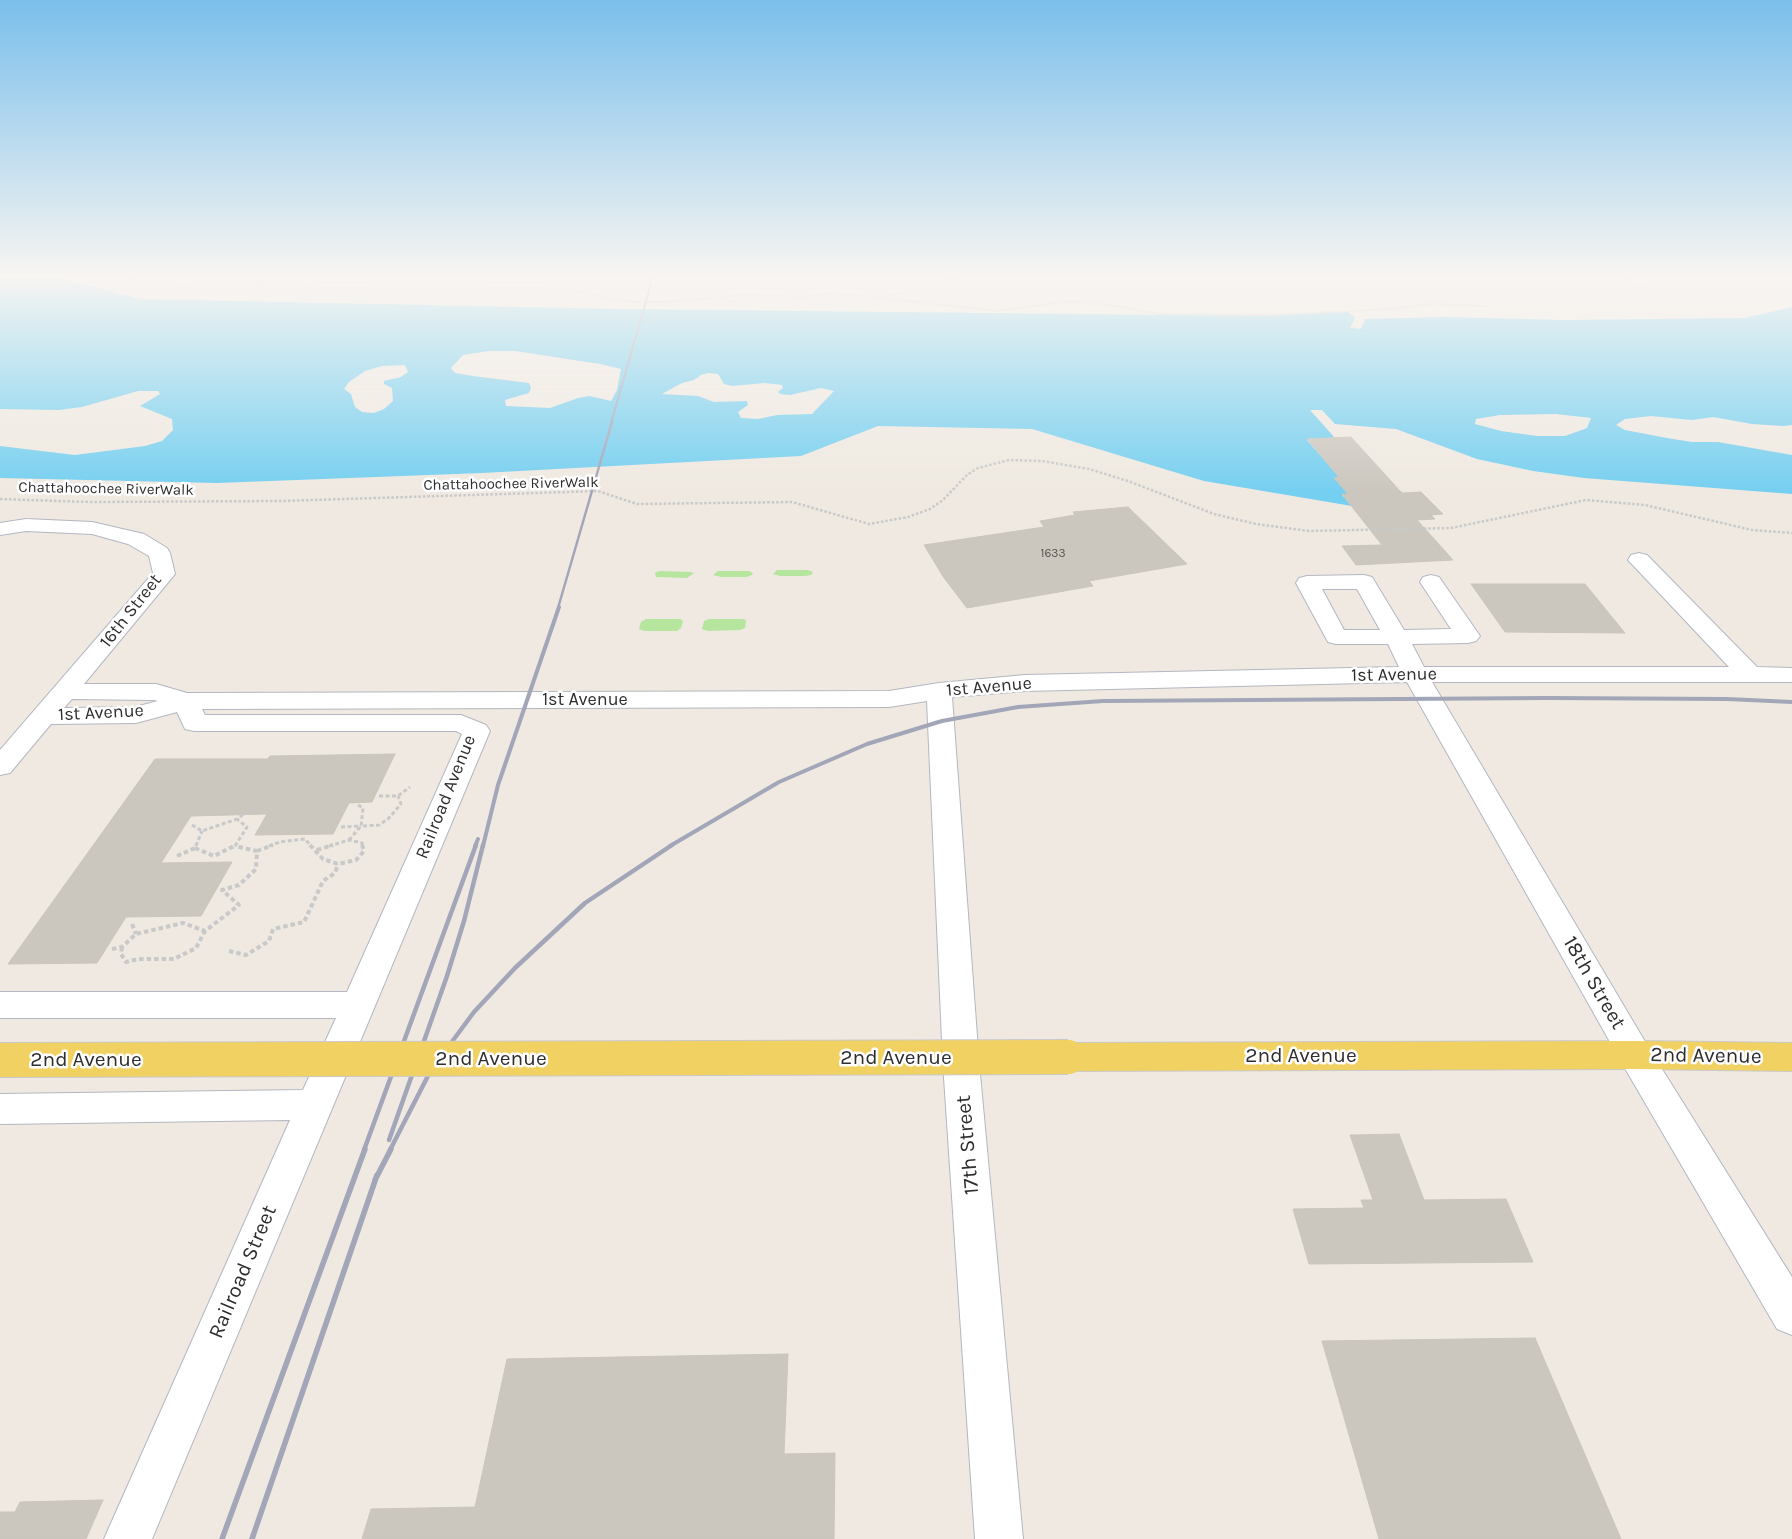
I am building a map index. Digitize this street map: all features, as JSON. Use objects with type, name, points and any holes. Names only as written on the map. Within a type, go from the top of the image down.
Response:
[{"type":"main road","name":"2nd Avenue","points":[[0,1060],[1635,1055],[1792,1057]]},
{"type":"street","name":"16th Street","points":[[0,529],[26,525],[92,528],[136,540],[159,553],[164,574],[0,767]]},
{"type":"street","points":[[1639,560],[1750,675]]},
{"type":"street","name":"18th Street","points":[[1430,582],[1468,636],[1396,637],[1429,700],[1635,1055],[1778,1271],[1792,1315]]},
{"type":"street","name":"1st Avenue","points":[[44,716],[136,715],[187,702],[889,699],[939,691],[1025,683],[1416,674],[1792,675]]},
{"type":"street","name":"1st Avenue","points":[[66,691],[156,692],[187,702]]},
{"type":"street","name":"17th Street","points":[[939,691],[961,1063],[999,1539]]},
{"type":"street","name":"Railroad Avenue","points":[[187,702],[194,723],[461,724],[477,730],[358,1006]]},
{"type":"street","points":[[0,1005],[358,1006]]},
{"type":"street","name":"Railroad Street","points":[[128,1539],[358,1006]]},
{"type":"street","points":[[0,1109],[315,1105]]},
{"type":"path","name":"Chattahoochee RiverWalk","points":[[0,498],[90,502],[281,501],[598,491],[637,504],[792,502],[869,524],[908,517],[930,509],[943,500],[967,475],[978,468],[1009,460],[1042,461],[1089,469],[1128,481],[1214,514],[1256,524],[1309,531],[1451,528],[1586,500],[1646,506],[1752,530],[1792,533]]},
{"type":"path","points":[[379,796],[398,796],[410,787]]},
{"type":"path","points":[[341,827],[379,825],[388,819],[401,804],[398,796]]},
{"type":"path","points":[[349,840],[361,826],[363,808],[358,805]]},
{"type":"path","points":[[192,825],[202,831],[238,820],[252,808]]},
{"type":"path","points":[[195,848],[214,856],[235,846],[247,827],[238,820]]},
{"type":"path","points":[[178,856],[195,848],[202,831]]},
{"type":"path","points":[[235,846],[257,851],[280,842],[305,839],[317,850],[324,860],[338,864],[356,860],[364,850],[362,843],[349,840],[317,850]]},
{"type":"path","points":[[122,947],[121,954],[126,962],[138,959],[174,959],[196,948],[205,931],[239,905],[222,890],[239,885],[256,869],[257,851]]},
{"type":"path","points":[[229,951],[246,955],[269,941],[273,929],[304,922],[323,881],[334,873],[338,864]]},
{"type":"path","points":[[112,949],[122,947],[136,934],[183,923],[205,931]]},
{"type":"path","points":[[132,924],[136,934]]},
{"type":"green space","points":[[777,570],[808,570],[813,572],[811,575],[805,576],[780,576],[773,574]]},
{"type":"green space","points":[[659,571],[694,573],[687,578],[656,577],[655,573]]},
{"type":"green space","points":[[718,571],[749,571],[753,573],[746,577],[721,577],[713,575]]},
{"type":"green space","points":[[646,619],[680,619],[683,621],[681,628],[677,631],[644,631],[639,629],[641,622]]},
{"type":"green space","points":[[709,619],[746,620],[745,628],[740,630],[708,631],[702,629],[704,621]]},
{"type":"water","points":[[0,349],[1792,349],[1792,425],[1752,424],[1713,417],[1692,420],[1651,416],[1625,419],[1616,425],[1625,430],[1667,438],[1692,442],[1718,442],[1792,455],[1792,494],[1584,478],[1533,471],[1477,459],[1396,429],[1335,424],[1322,410],[1310,410],[1335,438],[1307,440],[1339,477],[1335,478],[1348,494],[1342,495],[1352,506],[1204,481],[1032,429],[878,426],[801,456],[482,473],[217,483],[0,478],[0,446],[75,455],[145,446],[162,441],[173,430],[172,419],[140,406],[160,394],[158,391],[138,391],[82,407],[59,410],[0,409]],"holes":[[[488,351],[515,351],[621,369],[617,390],[611,401],[590,396],[578,398],[550,408],[506,406],[505,400],[529,393],[531,388],[529,383],[455,373],[451,368],[463,355]],[[405,365],[408,372],[401,377],[384,381],[384,384],[392,388],[393,401],[384,409],[374,413],[362,412],[355,407],[351,394],[344,389],[349,382],[365,371],[382,366]],[[708,373],[718,374],[724,384],[732,386],[765,383],[782,385],[783,388],[778,392],[780,394],[790,395],[821,388],[834,391],[812,414],[777,415],[758,419],[741,418],[738,412],[748,405],[747,401],[714,402],[698,396],[662,394],[682,383],[694,380]],[[1556,414],[1591,418],[1587,428],[1565,436],[1537,436],[1501,431],[1475,424],[1476,419],[1500,415]]]},
{"type":"building","points":[[1351,437],[1400,491],[1403,493],[1421,492],[1443,514],[1431,515],[1435,519],[1417,520],[1453,560],[1356,565],[1342,546],[1382,545],[1342,494],[1348,494],[1334,478],[1339,477],[1307,439]]},
{"type":"building","points":[[1128,507],[1187,564],[1089,581],[1093,586],[967,608],[944,578],[924,545],[1044,527],[1040,521],[1075,515],[1073,512]]},
{"type":"building","points":[[1471,584],[1585,584],[1625,633],[1505,632]]},
{"type":"building","points":[[395,754],[372,802],[349,803],[333,834],[255,835],[267,814],[191,816],[161,863],[232,862],[201,916],[126,917],[97,963],[8,964],[155,759],[268,759],[270,756]]},
{"type":"building","points":[[1399,1134],[1424,1200],[1506,1199],[1533,1262],[1309,1264],[1293,1209],[1364,1208],[1361,1200],[1373,1200],[1350,1135]]},
{"type":"building","points":[[1535,1338],[1621,1539],[1379,1539],[1322,1341]]},
{"type":"building","points":[[788,1354],[784,1454],[835,1453],[834,1539],[362,1539],[371,1509],[475,1507],[507,1359]]},
{"type":"building","points":[[103,1500],[86,1539],[0,1539],[0,1512],[15,1512],[20,1502]]},
{"type":"railway","points":[[611,423],[632,349]]},
{"type":"railway","points":[[558,608],[612,422]]},
{"type":"railway","points":[[483,846],[498,785],[559,607]]},
{"type":"railway","points":[[670,846],[779,782],[867,744],[942,721],[1018,707],[1103,701],[1547,698],[1727,699],[1792,702]]},
{"type":"railway","points":[[475,846],[478,839]]},
{"type":"railway","points":[[364,1150],[476,845]]},
{"type":"railway","points":[[389,1140],[447,976],[464,921],[483,845]]},
{"type":"railway","points":[[390,1150],[431,1070],[474,1012],[515,968],[585,903],[672,845]]},
{"type":"railway","points":[[222,1539],[365,1149]]},
{"type":"railway","points":[[376,1178],[391,1149]]},
{"type":"railway","points":[[252,1539],[376,1178]]}]
